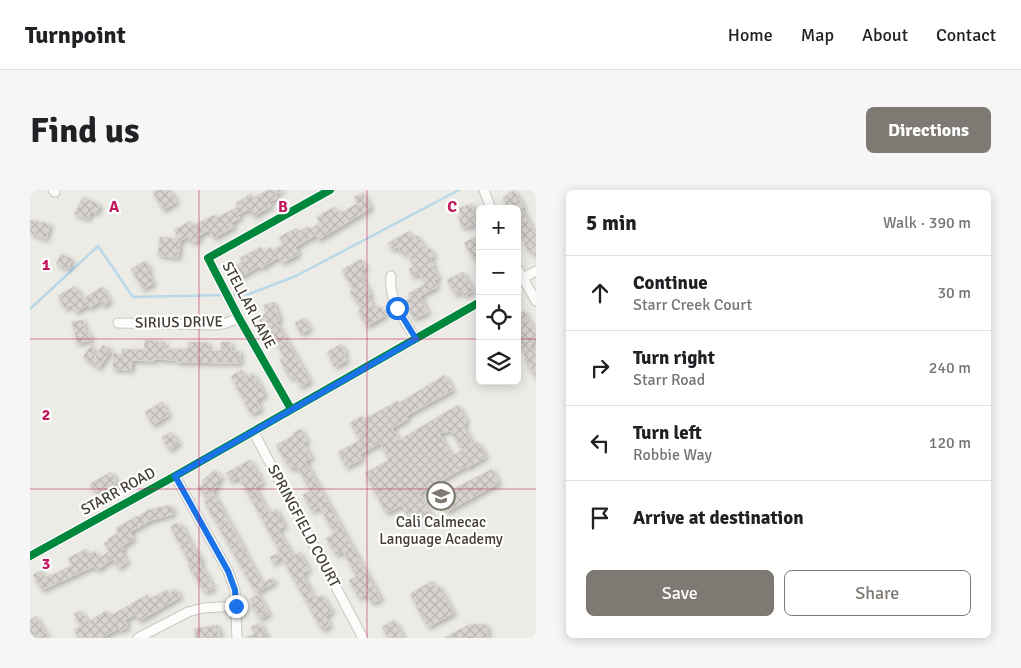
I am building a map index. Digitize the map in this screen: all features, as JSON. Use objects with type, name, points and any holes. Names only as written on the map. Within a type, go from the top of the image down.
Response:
[{"type":"street","name":"STELLAR LANE","points":[[291,410],[208,258],[330,190]]},
{"type":"street","points":[[484,190],[490,205]]},
{"type":"street","points":[[521,279],[536,271]]},
{"type":"street","points":[[391,276],[390,283],[397,308],[416,339]]},
{"type":"street","points":[[521,281],[536,301]]},
{"type":"street","name":"STARR ROAD","points":[[30,556],[175,476],[476,304]]},
{"type":"street","name":"SIRIUS DRIVE","points":[[118,323],[216,324],[240,318]]},
{"type":"street","name":"SPRINGFIELD COURT","points":[[254,431],[363,638]]},
{"type":"street","points":[[175,476],[228,571],[235,590],[237,638]]},
{"type":"street","points":[[138,638],[188,612],[202,608],[236,606]]},
{"type":"building","points":[[156,190],[170,190],[177,202],[163,210],[153,192]]},
{"type":"building","points":[[268,190],[284,190],[275,194],[277,198],[269,202],[271,206],[254,216],[249,209],[238,215],[240,218],[231,223],[234,227],[214,238],[209,230],[198,236],[200,239],[192,243],[188,236],[180,241],[178,258],[158,255],[160,237],[179,239],[174,230],[190,221],[193,226],[214,215],[216,218],[238,207],[236,203],[251,194],[253,198]]},
{"type":"building","points":[[514,190],[524,207],[521,208],[521,205],[505,205],[506,204],[503,197]]},
{"type":"building","points":[[363,193],[371,208],[318,240],[316,235],[295,247],[299,254],[282,263],[279,257],[261,268],[260,266],[238,278],[232,268],[242,262],[240,258],[261,247],[263,252],[271,247],[272,251],[283,244],[279,237],[297,228],[299,231],[308,227],[310,229],[320,223],[317,217],[334,207],[339,214],[358,203],[354,197]]},
{"type":"building","points":[[83,197],[100,205],[96,213],[91,211],[88,219],[74,214]]},
{"type":"building","points":[[472,204],[475,224],[462,228],[458,216],[461,215],[459,208]]},
{"type":"building","points":[[521,208],[536,234],[536,258],[531,250],[529,251],[521,238]]},
{"type":"building","points":[[30,220],[50,224],[46,239],[30,233]]},
{"type":"building","points":[[409,231],[413,238],[418,236],[425,249],[430,248],[434,256],[430,258],[434,265],[432,266],[439,278],[434,281],[437,287],[420,296],[428,312],[414,319],[404,301],[411,298],[408,294],[425,284],[419,273],[413,277],[409,269],[414,266],[406,252],[402,254],[398,247],[392,250],[388,243]]},
{"type":"building","points":[[475,237],[476,238],[476,262],[464,243]]},
{"type":"building","points":[[61,254],[72,259],[68,269],[56,264]]},
{"type":"building","points":[[361,259],[366,268],[361,271],[364,278],[362,279],[371,294],[368,296],[375,309],[381,307],[386,315],[367,326],[358,311],[361,309],[350,291],[353,289],[342,270]]},
{"type":"building","points":[[145,261],[150,270],[147,271],[154,283],[143,289],[131,269]]},
{"type":"building","points":[[463,272],[473,291],[464,296],[461,291],[455,295],[447,280]]},
{"type":"building","points":[[75,286],[83,299],[102,287],[110,301],[103,306],[100,301],[90,308],[88,305],[76,312],[71,305],[65,309],[58,296]]},
{"type":"building","points":[[274,302],[280,320],[276,321],[310,381],[301,387],[294,376],[290,378],[280,360],[284,357],[272,335],[268,338],[261,326],[259,317],[266,314],[264,305]]},
{"type":"building","points":[[524,311],[536,333],[536,338],[533,339],[534,341],[530,346],[536,355],[536,378],[527,364],[521,349],[521,313]]},
{"type":"building","points":[[304,318],[310,329],[301,334],[295,323]]},
{"type":"building","points":[[83,320],[86,332],[89,332],[91,340],[77,343],[72,322]]},
{"type":"building","points":[[145,340],[165,342],[165,349],[188,349],[188,342],[209,343],[208,350],[221,351],[221,342],[231,342],[231,351],[240,351],[240,363],[177,362],[177,360],[154,359],[154,361],[132,360],[131,370],[113,369],[113,352],[122,358],[122,349],[144,350]]},
{"type":"building","points":[[92,344],[95,357],[103,345],[111,350],[99,368],[83,357]]},
{"type":"building","points":[[341,344],[346,353],[344,355],[347,360],[335,367],[327,352]]},
{"type":"building","points":[[242,370],[245,377],[253,373],[265,395],[256,400],[261,409],[251,414],[231,376]]},
{"type":"building","points":[[445,375],[453,390],[406,416],[408,419],[392,428],[399,440],[458,405],[467,422],[463,425],[473,445],[478,442],[486,457],[419,493],[431,515],[412,526],[402,505],[386,513],[365,473],[389,460],[380,443],[360,454],[362,459],[346,467],[338,452],[360,440],[350,423],[362,416],[364,419],[398,401],[399,403]],"holes":[[[451,431],[462,450],[452,456],[439,433]]]},
{"type":"building","points":[[162,402],[169,415],[153,425],[145,412]]},
{"type":"building","points":[[301,429],[307,441],[303,443],[312,458],[305,461],[381,599],[372,603],[366,594],[359,598],[349,580],[356,576],[343,551],[336,555],[326,538],[334,534],[320,507],[312,511],[303,495],[310,491],[302,475],[297,466],[290,469],[276,445]]},
{"type":"building","points":[[171,432],[179,443],[169,450],[162,437]]},
{"type":"building","points":[[250,460],[263,483],[255,487],[264,505],[270,513],[276,509],[285,526],[278,529],[293,556],[300,552],[309,570],[302,573],[315,599],[322,595],[332,612],[325,616],[330,625],[322,630],[281,556],[274,564],[270,557],[279,553],[279,550],[239,477],[231,481],[226,473]]},
{"type":"building","points":[[492,469],[499,483],[446,512],[438,497]]},
{"type":"building","points":[[215,470],[222,478],[215,483],[218,486],[212,491],[244,549],[242,547],[262,583],[273,578],[275,582],[256,593],[204,501],[209,499],[198,488],[204,483],[202,481]]},
{"type":"building","points":[[111,472],[117,482],[95,493],[90,484]]},
{"type":"building","points":[[171,505],[174,514],[151,520],[130,532],[134,539],[122,546],[124,549],[121,551],[127,562],[118,568],[113,559],[97,570],[94,566],[42,590],[33,575],[41,571],[45,578],[53,575],[72,565],[68,558],[86,549],[89,555],[95,551],[99,559],[109,551],[104,543],[118,533],[116,528],[148,510]]},
{"type":"building","points":[[178,523],[180,526],[182,525],[191,544],[202,560],[200,561],[201,565],[214,588],[205,592],[188,565],[190,564],[171,526]]},
{"type":"building","points":[[432,581],[436,588],[439,586],[454,613],[428,627],[410,594]]},
{"type":"building","points":[[176,589],[180,597],[139,621],[136,614],[125,620],[128,627],[120,631],[119,628],[102,638],[79,638],[74,630],[81,626],[74,614],[81,611],[88,622],[106,611],[110,616],[147,595],[149,599],[167,590],[169,593]]},
{"type":"building","points":[[258,594],[269,614],[260,619],[251,605],[253,604],[250,599]]},
{"type":"building","points":[[36,616],[48,638],[38,638],[35,634],[30,637],[30,620]]},
{"type":"building","points":[[394,620],[404,638],[388,638],[382,627]]},
{"type":"building","points":[[260,623],[268,638],[245,638],[255,634],[251,627]]},
{"type":"building","points":[[470,624],[487,625],[488,638],[469,636],[465,638],[444,638]]},
{"type":"building","points":[[218,625],[220,638],[211,638],[210,636],[196,638],[194,629]]},
{"type":"waterway","points":[[229,295],[249,294],[296,276],[459,190]]},
{"type":"waterway","points":[[30,309],[98,246],[133,297],[224,295]]},
{"type":"cycle path","points":[[291,409],[239,318],[208,258],[330,190]]},
{"type":"cycle path","points":[[30,556],[175,476],[476,304]]},
{"type":"place","name":"Cali Calmecac Language Academy","points":[[441,496]]},
{"type":"route","points":[[236,606],[235,590],[228,571],[175,476],[416,339],[397,308]]}]
